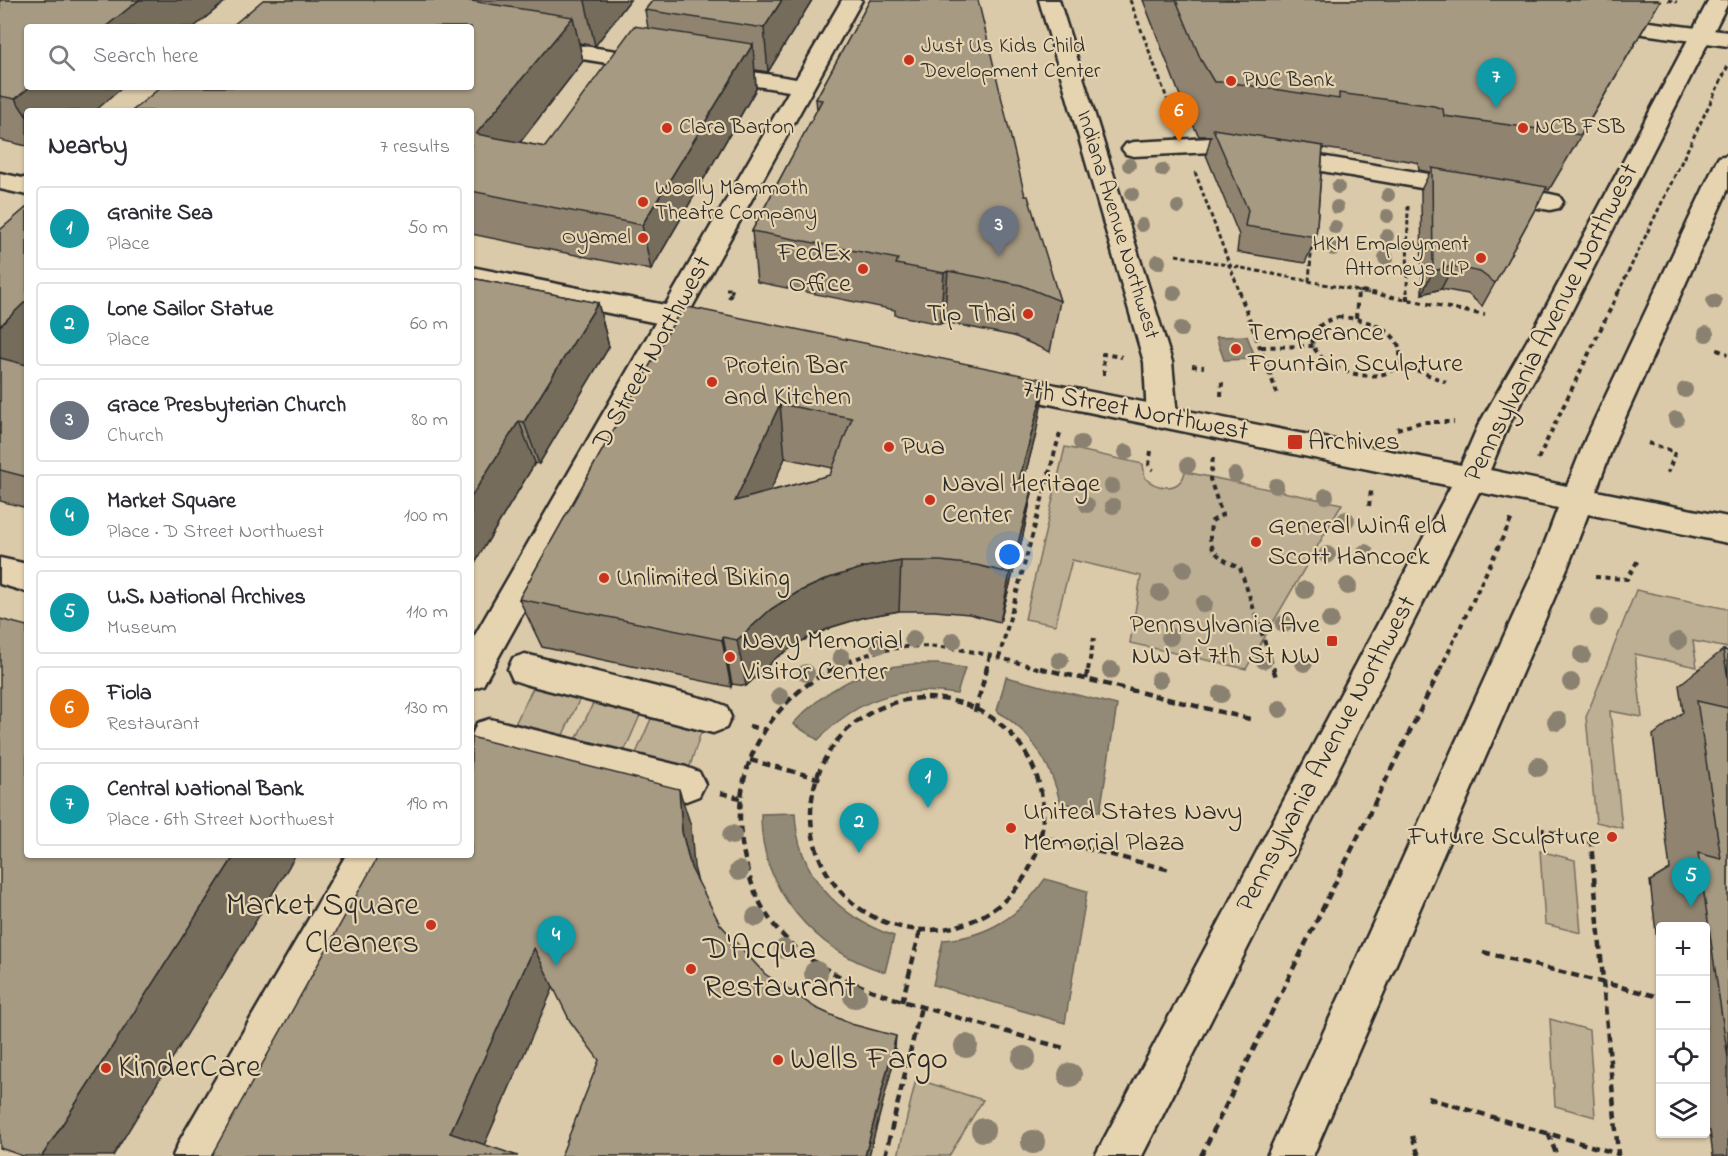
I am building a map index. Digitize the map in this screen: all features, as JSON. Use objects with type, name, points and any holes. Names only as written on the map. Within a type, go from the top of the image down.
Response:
[{"type":"main road","name":"D Street Northwest","points":[[474,669],[852,0]]},
{"type":"main road","name":"Indiana Avenue Northwest","points":[[1049,0],[1158,362],[1162,417]]},
{"type":"main road","name":"Pennsylvania Avenue Northwest","points":[[1118,1156],[1471,478],[1493,426],[1553,320],[1719,0]]},
{"type":"main road","points":[[1578,19],[1728,39]]},
{"type":"main road","points":[[474,35],[803,87]]},
{"type":"main road","points":[[1134,149],[1211,145],[1550,202]]},
{"type":"main road","points":[[1290,1156],[1552,566],[1601,438],[1728,162]]},
{"type":"main road","points":[[0,181],[24,186]]},
{"type":"main road","points":[[474,277],[748,332]]},
{"type":"main road","name":"7th Street Northwest","points":[[970,378],[1728,530]]},
{"type":"main road","points":[[0,571],[24,577]]},
{"type":"main road","points":[[525,669],[713,717]]},
{"type":"main road","points":[[490,735],[686,784]]},
{"type":"main road","points":[[196,1156],[365,858]]},
{"type":"path","points":[[1130,0],[1277,393]]},
{"type":"path","points":[[1201,1156],[1455,640],[1549,433],[1726,69]]},
{"type":"path","points":[[1407,300],[1408,178]]},
{"type":"path","points":[[1309,281],[1313,234]]},
{"type":"path","points":[[1176,255],[1485,315]]},
{"type":"path","points":[[1356,318],[1358,290]]},
{"type":"path","points":[[1338,317],[1356,318],[1379,326],[1390,333],[1398,342],[1401,352],[1399,363],[1384,375],[1355,376],[1327,364],[1317,354],[1314,346],[1313,334],[1326,321],[1338,317]]},
{"type":"path","points":[[1261,347],[1314,346]]},
{"type":"path","points":[[1717,350],[1728,354]]},
{"type":"path","points":[[1103,354],[1104,375]]},
{"type":"path","points":[[1399,363],[1446,382]]},
{"type":"path","points":[[1221,396],[1222,382]]},
{"type":"path","points":[[1397,429],[1422,422],[1454,422]]},
{"type":"path","points":[[999,658],[1060,433]]},
{"type":"path","points":[[1648,443],[1675,452],[1668,473]]},
{"type":"path","points":[[1151,451],[1149,465],[1153,470]]},
{"type":"path","points":[[1212,464],[1210,478],[1222,515],[1212,522],[1208,541],[1224,561],[1240,568],[1277,680]]},
{"type":"path","points":[[1370,506],[1371,489]]},
{"type":"path","points":[[1595,577],[1627,579],[1638,560]]},
{"type":"path","points":[[1086,679],[1094,638]]},
{"type":"path","points":[[1067,1049],[902,1002],[843,979],[812,962],[790,944],[772,924],[755,894],[739,838],[740,798],[756,744],[772,718],[792,696],[814,679],[841,664],[868,653],[898,646],[952,647],[1254,720]]},
{"type":"path","points":[[975,712],[990,656]]},
{"type":"path","points":[[909,701],[947,703],[975,712],[1013,737],[1036,768],[1047,805],[1045,838],[1030,879],[1001,907],[963,924],[921,928],[880,919],[845,897],[820,866],[808,829],[808,792],[820,758],[844,730],[874,711],[909,701]]},
{"type":"path","points":[[750,760],[825,780]]},
{"type":"path","points":[[1428,1098],[1618,1154],[1591,842],[1533,828]]},
{"type":"path","points":[[1034,835],[1170,870]]},
{"type":"path","points":[[902,1002],[921,928]]},
{"type":"path","points":[[1483,952],[1656,996]]},
{"type":"path","points":[[885,1156],[921,1007]]},
{"type":"path","points":[[1548,1133],[1557,1156]]},
{"type":"path","points":[[1412,1136],[1419,1156]]},
{"type":"shaded area","points":[[1247,336],[1256,359],[1224,360],[1216,337]]},
{"type":"shaded area","points":[[1065,447],[1143,464],[1145,478],[1162,487],[1174,486],[1185,472],[1342,504],[1246,669],[1130,643],[1141,576],[1072,560],[1055,625],[1025,619]]},
{"type":"shaded area","points":[[1636,590],[1728,609],[1728,648],[1693,641],[1697,667],[1635,654],[1642,717],[1610,711],[1622,828],[1596,822],[1586,717]]},
{"type":"shaded area","points":[[913,664],[938,664],[965,668],[957,694],[917,691],[881,698],[849,714],[818,740],[793,724],[818,700],[847,682],[878,670]]},
{"type":"shaded area","points":[[1006,677],[1117,705],[1100,812],[1060,802],[1051,774],[1038,750],[1020,729],[997,711]]},
{"type":"shaded area","points":[[535,684],[581,696],[561,739],[514,726]]},
{"type":"shaded area","points":[[595,699],[642,711],[623,754],[575,742]]},
{"type":"shaded area","points":[[654,712],[707,725],[700,735],[688,772],[634,758]]},
{"type":"shaded area","points":[[795,813],[803,855],[812,874],[824,890],[855,917],[894,936],[885,972],[859,962],[814,933],[781,891],[770,867],[763,841],[761,814]]},
{"type":"shaded area","points":[[1540,851],[1575,860],[1581,933],[1545,924]]},
{"type":"shaded area","points":[[1045,879],[1087,891],[1065,1023],[933,985],[943,940],[974,934],[1002,922],[1025,904]]},
{"type":"shaded area","points":[[1550,1019],[1589,1030],[1595,1117],[1555,1106]]},
{"type":"shaded area","points":[[916,1079],[983,1100],[949,1156],[898,1156]]},
{"type":"building","points":[[0,0],[139,0],[109,24],[24,24],[24,90],[26,90],[15,99],[0,96]]},
{"type":"building","points":[[263,0],[465,0],[573,17],[476,134],[545,147],[634,26],[753,44],[642,225],[474,192],[474,108],[136,108],[157,90],[474,90],[474,24],[235,24]]},
{"type":"building","points":[[653,0],[782,0],[764,28],[645,10]]},
{"type":"building","points":[[870,0],[978,0],[1025,196],[1028,196],[1060,301],[1021,285],[896,264],[898,259],[752,231],[822,100],[816,99]]},
{"type":"building","points":[[1176,0],[1660,1],[1581,135],[1444,116],[1443,109],[1434,106],[1339,93],[1339,99],[1214,82],[1201,60]]},
{"type":"building","points":[[1213,129],[1323,146],[1316,237],[1245,226],[1248,210]]},
{"type":"building","points":[[1432,168],[1547,187],[1495,283],[1480,272],[1453,266],[1433,271]]},
{"type":"building","points":[[24,210],[24,303],[0,326],[0,230]]},
{"type":"building","points":[[474,279],[598,303],[524,422],[519,421],[474,492]]},
{"type":"building","name":"Naval Heritage Center","points":[[683,306],[1046,380],[1019,480],[1034,483],[1010,573],[976,565],[940,561],[901,561],[865,567],[829,578],[798,592],[771,609],[737,640],[723,637],[722,640],[519,599]],"holes":[[[780,404],[852,418],[830,475],[735,501]]]},
{"type":"building","points":[[0,358],[24,364],[24,476],[0,470]]},
{"type":"building","points":[[0,619],[24,625],[24,858],[233,858],[42,1156],[23,1156],[0,1148]]},
{"type":"building","points":[[1723,650],[1728,651],[1728,678]]},
{"type":"building","points":[[1697,701],[1728,708],[1728,1058],[1710,922],[1708,922],[1698,853],[1721,859]]},
{"type":"building","points":[[474,738],[679,789],[682,832],[691,868],[720,924],[765,974],[816,1008],[851,1024],[896,1036],[865,1156],[561,1156],[599,1060],[570,1021],[534,948],[450,1133],[518,1156],[211,1156],[377,858],[474,858]]},
{"type":"place","name":"Just Us Kids Child Development Center","points":[[909,60]]},
{"type":"place","name":"PNC Bank","points":[[1231,81]]},
{"type":"place","name":"Central National Bank","points":[[1496,108]]},
{"type":"place","name":"Clara Barton","points":[[667,128]]},
{"type":"place","name":"NCB FSB","points":[[1523,128]]},
{"type":"place","name":"Fiola","points":[[1179,142]]},
{"type":"place","name":"Woolly Mammoth Theatre Company","points":[[643,202]]},
{"type":"place","name":"Oyamel","points":[[643,238]]},
{"type":"place","name":"Grace Presbyterian Church","points":[[999,256]]},
{"type":"place","name":"HKM Employment Attorneys LLP","points":[[1481,258]]},
{"type":"place","name":"FedEx Office","points":[[863,269]]},
{"type":"place","name":"Tip Thai","points":[[1028,314]]},
{"type":"place","name":"Temperance Fountain Sculpture","points":[[1236,349]]},
{"type":"place","name":"Protein Bar and Kitchen","points":[[712,382]]},
{"type":"place","name":"Archives","points":[[1295,442]]},
{"type":"place","name":"Pua","points":[[889,447]]},
{"type":"place","name":"Naval Heritage Center","points":[[930,500]]},
{"type":"place","name":"General Winfield Scott Hancock","points":[[1256,542]]},
{"type":"place","name":"Unlimited Biking","points":[[604,578]]},
{"type":"place","name":"Pennsylvania Ave NW at 7th St NW","points":[[1332,641]]},
{"type":"place","name":"Navy Memorial Visitor Center","points":[[730,657]]},
{"type":"place","name":"Granite Sea","points":[[928,808]]},
{"type":"place","name":"United States Navy Memorial Plaza","points":[[1011,828]]},
{"type":"place","name":"Future Sculpture","points":[[1612,837]]},
{"type":"place","name":"Lone Sailor Statue","points":[[859,853]]},
{"type":"place","name":"U.S. National Archives","points":[[1691,907]]},
{"type":"place","name":"Market Square Cleaners","points":[[431,925]]},
{"type":"place","name":"Market Square","points":[[556,966]]},
{"type":"place","name":"D'Acqua Restaurant","points":[[691,969]]},
{"type":"place","name":"Wells Fargo","points":[[778,1060]]},
{"type":"place","name":"KinderCare","points":[[106,1068]]}]
